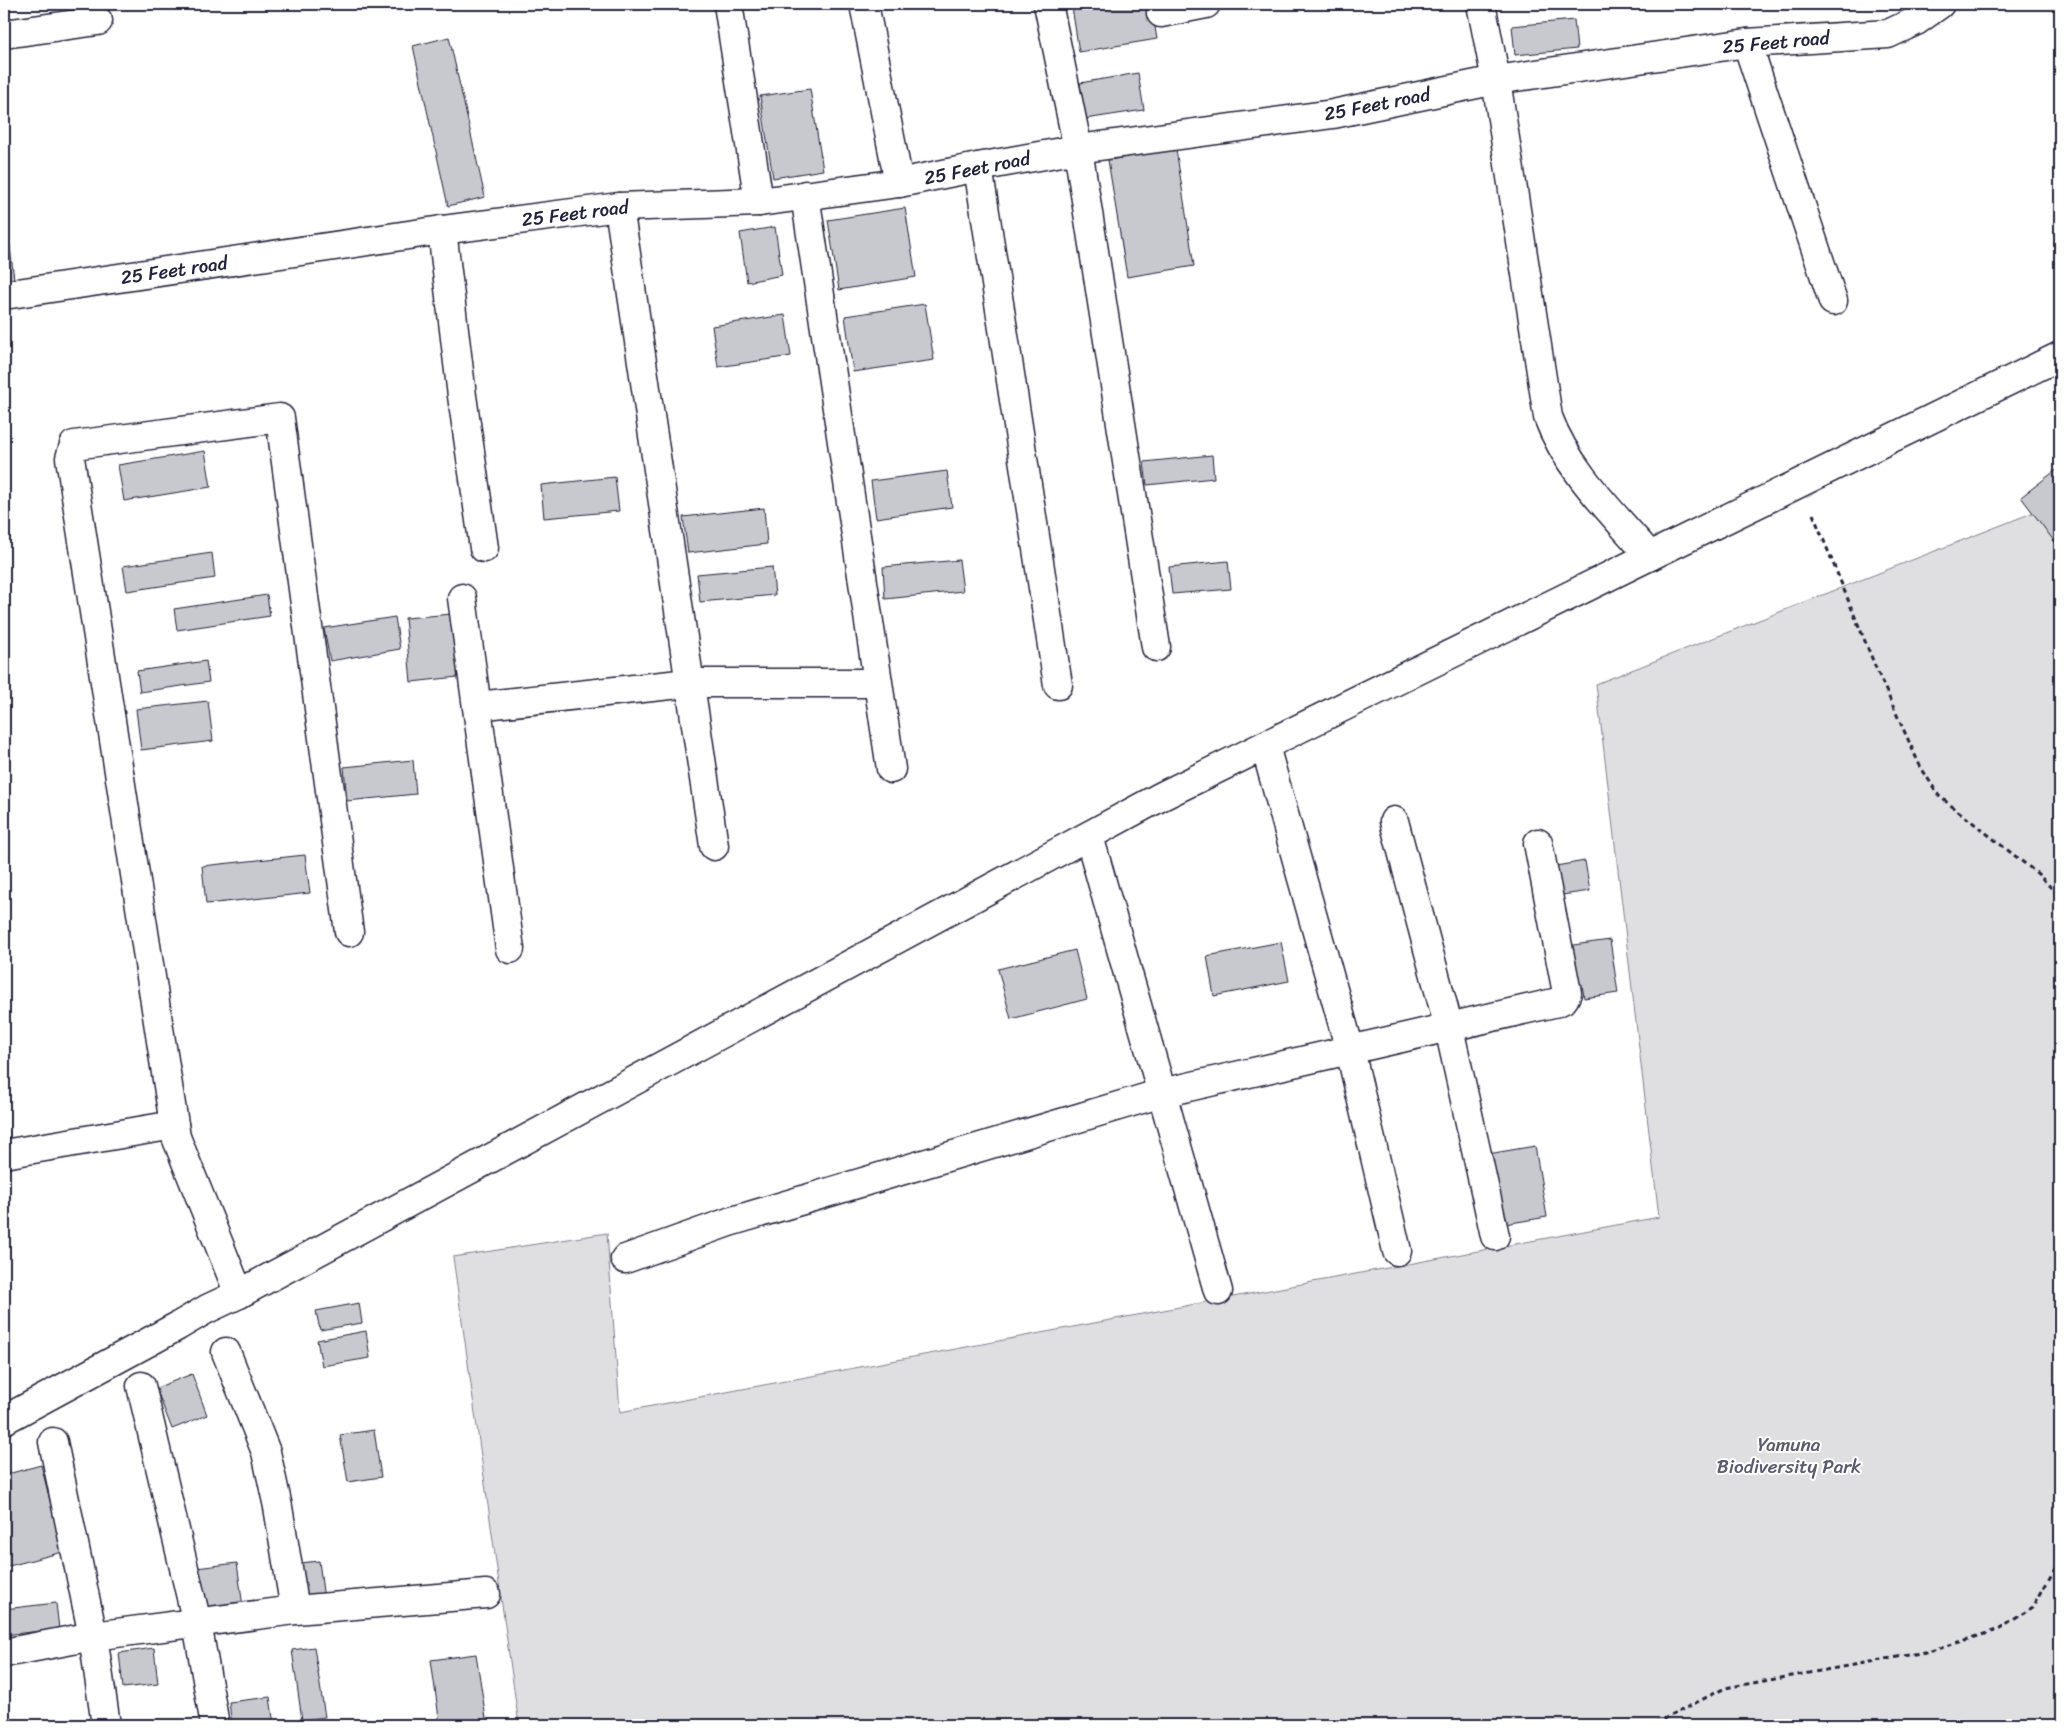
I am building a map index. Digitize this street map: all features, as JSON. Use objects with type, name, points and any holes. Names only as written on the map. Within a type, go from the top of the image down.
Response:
[{"type":"street","points":[[728,4],[759,202]]},
{"type":"street","points":[[864,4],[899,183]]},
{"type":"street","points":[[1048,4],[1078,149],[1156,647]]},
{"type":"street","points":[[1161,13],[1206,4]]},
{"type":"street","points":[[1481,4],[1496,80],[1548,417],[1556,439],[1583,479],[1650,556]]},
{"type":"street","name":"25 Feet road","points":[[4,295],[442,230],[619,207],[759,202],[899,183],[978,166],[1078,149],[1332,114],[1496,80],[1747,43],[1888,34],[1916,21],[1940,4]]},
{"type":"street","points":[[4,34],[98,21]]},
{"type":"street","points":[[1747,43],[1833,301]]},
{"type":"street","points":[[978,166],[1058,685]]},
{"type":"street","points":[[805,195],[891,770]]},
{"type":"street","points":[[619,207],[714,846]]},
{"type":"street","points":[[442,230],[462,396],[484,548]]},
{"type":"street","points":[[7,1412],[178,1326],[207,1308],[239,1294],[1162,796],[2060,356]]},
{"type":"street","points":[[239,1294],[178,1140],[70,458],[74,445],[280,418],[349,932]]},
{"type":"street","points":[[462,598],[510,949]]},
{"type":"street","points":[[477,706],[690,683],[877,683]]},
{"type":"street","points":[[1265,746],[1350,1050],[1397,1251]]},
{"type":"street","points":[[1394,821],[1449,1028],[1495,1236]]},
{"type":"street","points":[[1089,836],[1218,1291]]},
{"type":"street","points":[[625,1259],[729,1222],[1162,1093],[1558,1002],[1564,999],[1567,993],[1538,843]]},
{"type":"street","points":[[4,1154],[178,1140]]},
{"type":"street","points":[[226,1352],[266,1452],[296,1610]]},
{"type":"street","points":[[141,1386],[197,1623],[215,1725]]},
{"type":"street","points":[[53,1442],[93,1636],[106,1725]]},
{"type":"street","points":[[4,1652],[93,1636],[296,1610],[486,1594]]},
{"type":"path","points":[[1800,484],[1878,673],[1920,766],[1939,796],[2038,874],[2058,895],[2060,902]]},
{"type":"path","points":[[1655,1725],[1725,1688],[1931,1651],[2000,1629],[2033,1607],[2060,1560]]},
{"type":"green space","name":"Yamuna Biodiversity Park","points":[[2060,502],[2060,1725],[519,1725],[453,1257],[607,1233],[620,1412],[1659,1217],[1596,684]]},
{"type":"building","points":[[1094,4],[1151,4],[1157,39],[1079,52],[1072,7]]},
{"type":"building","points":[[1574,20],[1577,49],[1515,55],[1512,26]]},
{"type":"building","points":[[449,37],[485,197],[448,206],[413,46]]},
{"type":"building","points":[[1138,73],[1144,110],[1085,119],[1080,83]]},
{"type":"building","points":[[810,89],[823,170],[773,178],[760,96]]},
{"type":"building","points":[[1176,149],[1194,266],[1127,277],[1108,160]]},
{"type":"building","points":[[905,208],[916,277],[839,290],[828,220]]},
{"type":"building","points":[[775,227],[782,275],[747,282],[740,233]]},
{"type":"building","points":[[4,231],[8,231],[15,287],[4,288]]},
{"type":"building","points":[[925,304],[934,360],[853,372],[845,316]]},
{"type":"building","points":[[785,315],[791,356],[718,367],[712,326]]},
{"type":"building","points":[[205,451],[211,487],[124,501],[118,465]]},
{"type":"building","points":[[1212,455],[1214,478],[1147,485],[1144,462]]},
{"type":"building","points":[[2060,467],[2060,549],[2021,497]]},
{"type":"building","points":[[947,471],[952,507],[876,518],[871,481]]},
{"type":"building","points":[[615,477],[619,511],[544,518],[541,485]]},
{"type":"building","points":[[764,508],[767,544],[688,553],[683,517]]},
{"type":"building","points":[[212,553],[215,578],[127,591],[123,566]]},
{"type":"building","points":[[959,560],[963,591],[885,599],[883,567]]},
{"type":"building","points":[[1228,561],[1231,589],[1172,594],[1169,567]]},
{"type":"building","points":[[772,567],[775,595],[700,602],[697,574]]},
{"type":"building","points":[[267,595],[270,616],[177,630],[174,609]]},
{"type":"building","points":[[452,614],[458,677],[411,682],[405,618]]},
{"type":"building","points":[[395,617],[400,649],[330,661],[324,628]]},
{"type":"building","points":[[206,661],[209,682],[140,692],[137,671]]},
{"type":"building","points":[[208,701],[213,741],[141,750],[136,709]]},
{"type":"building","points":[[413,760],[416,794],[347,801],[344,767]]},
{"type":"building","points":[[305,855],[310,893],[206,904],[202,866]]},
{"type":"building","points":[[1585,861],[1590,891],[1555,896],[1550,867]]},
{"type":"building","points":[[1610,940],[1618,993],[1584,998],[1582,984],[1572,985],[1566,946]]},
{"type":"building","points":[[1281,942],[1289,981],[1214,996],[1207,956]]},
{"type":"building","points":[[1075,950],[1087,999],[1011,1019],[998,969]]},
{"type":"building","points":[[1535,1146],[1547,1217],[1499,1225],[1488,1154]]},
{"type":"building","points":[[359,1303],[362,1323],[320,1330],[316,1311]]},
{"type":"building","points":[[366,1331],[370,1358],[322,1366],[317,1340]]},
{"type":"building","points":[[192,1374],[207,1415],[172,1429],[156,1388]]},
{"type":"building","points":[[374,1430],[381,1477],[348,1482],[340,1435]]},
{"type":"building","points":[[41,1465],[63,1552],[5,1567],[4,1475]]},
{"type":"building","points":[[319,1561],[324,1599],[305,1601],[300,1563]]},
{"type":"building","points":[[237,1563],[243,1607],[201,1612],[196,1568]]},
{"type":"building","points":[[56,1603],[59,1629],[4,1635],[4,1609]]},
{"type":"building","points":[[314,1647],[325,1717],[302,1720],[292,1650]]},
{"type":"building","points":[[154,1648],[158,1684],[123,1688],[119,1653]]},
{"type":"building","points":[[476,1654],[487,1725],[440,1725],[431,1660]]},
{"type":"building","points":[[270,1697],[274,1725],[232,1725],[229,1702]]}]
